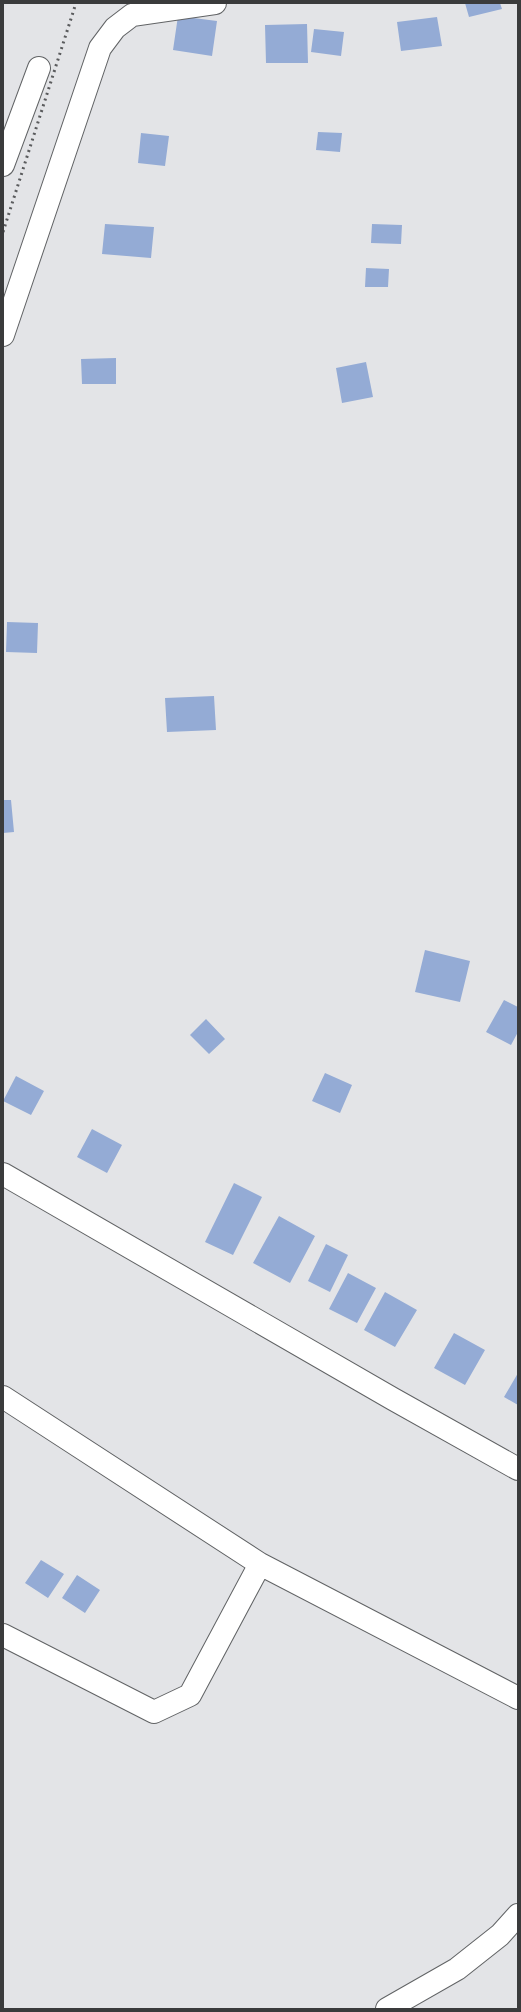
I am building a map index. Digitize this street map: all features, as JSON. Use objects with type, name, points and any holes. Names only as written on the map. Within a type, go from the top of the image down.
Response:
[{"type":"street","points":[[3,336],[100,48],[115,28],[134,9],[215,3]]},
{"type":"street","points":[[3,165],[39,68]]},
{"type":"street","points":[[3,1174],[393,1400],[518,1469]]},
{"type":"street","points":[[3,1397],[260,1564],[518,1698]]},
{"type":"street","points":[[3,1634],[154,1712],[190,1694],[260,1564]]},
{"type":"street","points":[[387,2009],[457,1970],[500,1935],[518,1915]]},
{"type":"building","points":[[465,3],[500,3],[502,9],[469,17]]},
{"type":"building","points":[[178,16],[217,21],[212,56],[173,50]]},
{"type":"building","points":[[437,17],[442,46],[401,51],[397,22]]},
{"type":"building","points":[[307,24],[308,63],[266,63],[265,25]]},
{"type":"building","points":[[314,29],[344,32],[341,56],[311,52]]},
{"type":"building","points":[[318,132],[342,133],[340,152],[316,150]]},
{"type":"building","points":[[141,133],[169,136],[165,166],[138,163]]},
{"type":"building","points":[[105,224],[154,227],[151,258],[102,254]]},
{"type":"building","points":[[372,224],[402,225],[401,244],[371,243]]},
{"type":"building","points":[[366,268],[389,269],[388,287],[365,287]]},
{"type":"building","points":[[116,358],[116,384],[82,384],[81,359]]},
{"type":"building","points":[[366,362],[373,397],[342,403],[336,368]]},
{"type":"building","points":[[7,622],[38,623],[37,653],[6,652]]},
{"type":"building","points":[[214,696],[216,730],[167,732],[165,698]]},
{"type":"building","points":[[3,800],[11,800],[14,832],[3,833]]},
{"type":"building","points":[[425,950],[470,961],[460,1002],[415,992]]},
{"type":"building","points":[[504,1000],[518,1007],[518,1032],[511,1045],[486,1032]]},
{"type":"building","points":[[206,1019],[225,1039],[209,1054],[190,1035]]},
{"type":"building","points":[[325,1073],[352,1085],[340,1113],[312,1101]]},
{"type":"building","points":[[16,1076],[44,1091],[31,1115],[3,1101]]},
{"type":"building","points":[[92,1129],[122,1145],[107,1173],[77,1157]]},
{"type":"building","points":[[234,1183],[262,1197],[233,1255],[205,1242]]},
{"type":"building","points":[[279,1216],[315,1236],[290,1283],[253,1263]]},
{"type":"building","points":[[326,1244],[348,1255],[330,1292],[308,1281]]},
{"type":"building","points":[[348,1273],[376,1288],[357,1323],[329,1309]]},
{"type":"building","points":[[385,1292],[417,1310],[395,1347],[364,1330]]},
{"type":"building","points":[[454,1333],[485,1350],[465,1385],[434,1368]]},
{"type":"building","points":[[518,1373],[518,1405],[504,1397]]},
{"type":"building","points":[[41,1560],[64,1574],[48,1598],[25,1583]]},
{"type":"building","points":[[77,1575],[100,1590],[85,1613],[62,1598]]},
{"type":"railway","points":[[3,232],[76,3]]}]
